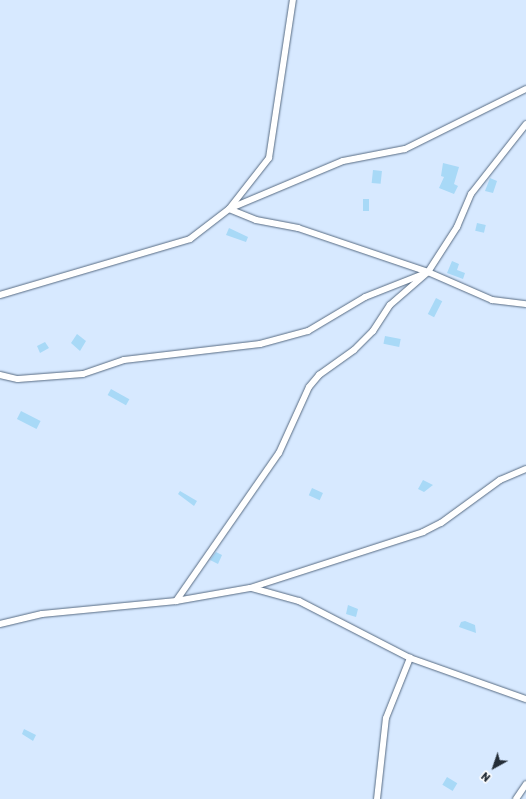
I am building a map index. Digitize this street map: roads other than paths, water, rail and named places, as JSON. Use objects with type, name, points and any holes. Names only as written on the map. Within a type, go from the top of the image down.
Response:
[{"type":"street","points":[[0,295],[190,240],[229,209],[269,158],[294,0]]},
{"type":"street","points":[[229,209],[343,161],[405,149],[526,89]]},
{"type":"street","points":[[176,601],[279,453],[309,387],[319,375],[354,350],[373,330],[390,305],[428,272],[457,227],[471,194],[526,124]]},
{"type":"street","points":[[229,209],[256,220],[298,228],[428,272],[492,300],[526,304]]},
{"type":"street","points":[[0,375],[18,379],[83,374],[124,360],[260,344],[308,331],[365,297],[428,272]]},
{"type":"street","points":[[0,624],[42,614],[176,601],[250,588],[423,532],[441,523],[500,480],[526,469]]},
{"type":"street","points":[[250,588],[298,600],[410,658],[526,699]]},
{"type":"street","points":[[377,799],[386,718],[410,658]]},
{"type":"street","points":[[516,799],[526,784]]}]
